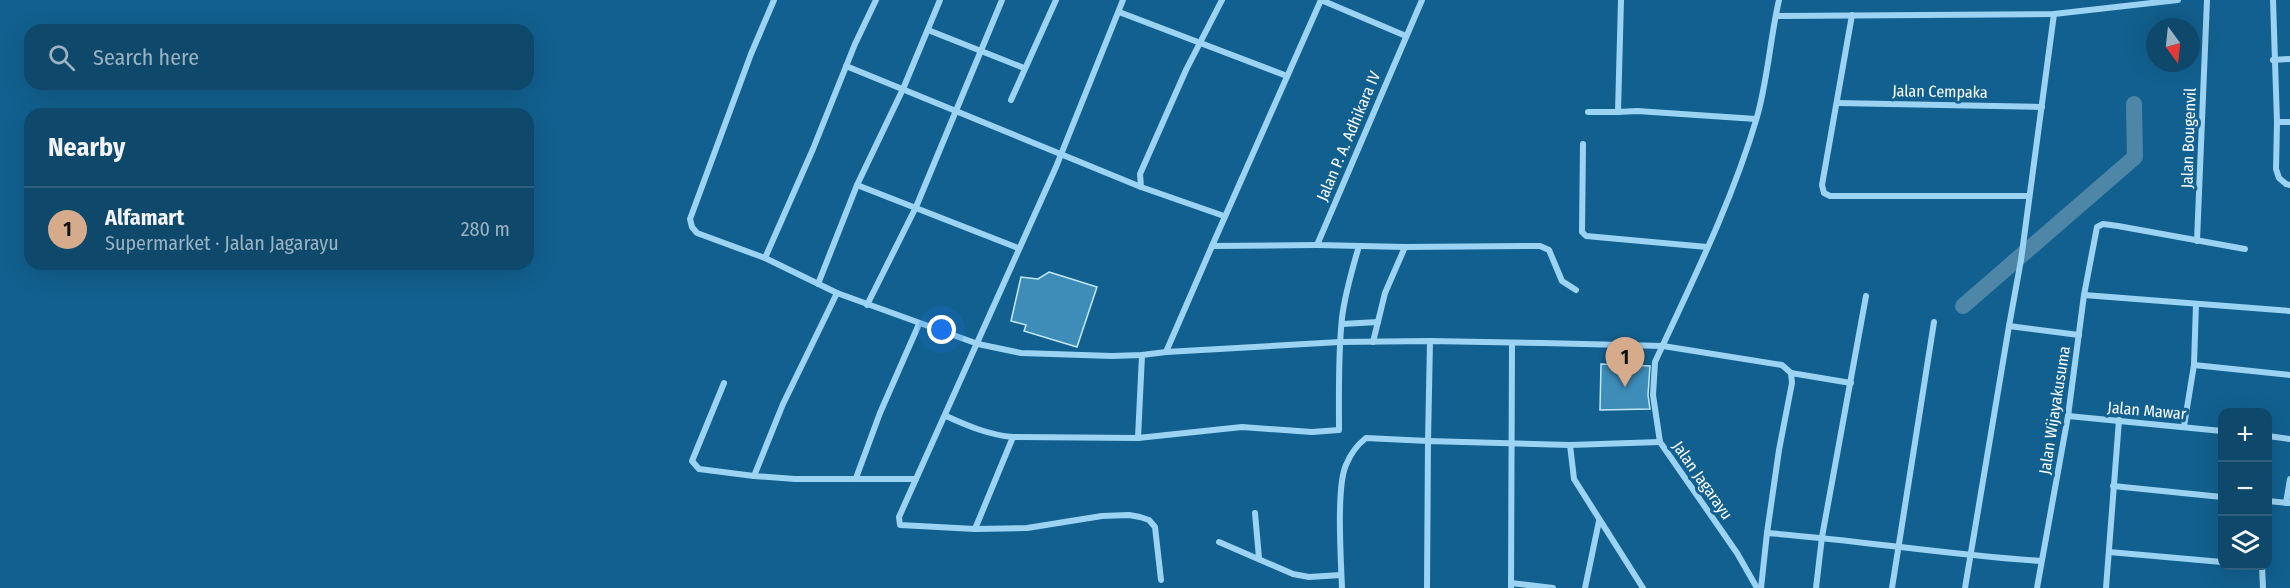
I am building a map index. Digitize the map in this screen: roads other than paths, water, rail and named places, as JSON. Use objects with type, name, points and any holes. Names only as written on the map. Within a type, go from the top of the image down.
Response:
[{"type":"street","points":[[774,0],[751,54],[690,219],[692,227],[697,233],[765,258],[837,293],[919,324],[978,344],[1036,354],[1142,355],[1340,342],[1430,341],[1663,346],[1782,365],[1791,373],[1851,383]]},
{"type":"street","points":[[765,258],[876,0]]},
{"type":"street","points":[[818,284],[857,185],[903,89],[940,0]]},
{"type":"street","points":[[867,305],[916,207],[1002,0]]},
{"type":"street","points":[[1011,100],[1056,0]]},
{"type":"street","points":[[1124,0],[1061,155],[899,517],[900,525],[975,529],[1027,528],[1102,516],[1140,517],[1149,520],[1155,527],[1161,580]]},
{"type":"street","points":[[1141,187],[1140,174],[1186,70],[1222,0]]},
{"type":"street","points":[[1166,352],[1321,0],[1406,36]]},
{"type":"street","name":"Jalan P. A. Adhikara IV","points":[[1317,245],[1422,0]]},
{"type":"street","points":[[1618,111],[1621,0]]},
{"type":"street","name":"Jalan Jagarayu","points":[[1759,588],[1660,442],[1653,387],[1655,362],[1721,219],[1756,119],[1765,86],[1779,0]]},
{"type":"street","points":[[1776,16],[2054,14],[2178,0]]},
{"type":"street","name":"Jalan Bougenvil","points":[[2198,241],[2207,0]]},
{"type":"street","points":[[2273,0],[2273,60],[2277,122],[2276,169],[2279,178],[2290,185]]},
{"type":"street","points":[[1119,12],[1287,76]]},
{"type":"street","points":[[1965,588],[2021,260],[2054,14]]},
{"type":"street","points":[[1852,15],[1822,185],[1824,194],[1830,196],[2030,196]]},
{"type":"street","points":[[928,30],[1024,68]]},
{"type":"street","points":[[2273,60],[2290,59]]},
{"type":"street","points":[[846,66],[1141,187],[1224,216]]},
{"type":"street","name":"Jalan Cempaka","points":[[1837,103],[2042,107]]},
{"type":"street","points":[[1588,112],[1637,111],[1756,119]]},
{"type":"street","points":[[2277,122],[2290,122]]},
{"type":"street","points":[[1583,144],[1582,232],[1586,236],[1707,247]]},
{"type":"street","points":[[857,185],[1018,248]]},
{"type":"street","name":"Jalan Wijayakusuma","points":[[2037,588],[2068,416],[2084,296],[2097,227],[2103,224],[2198,241]]},
{"type":"street","points":[[2198,241],[2245,249]]},
{"type":"street","points":[[1212,246],[1540,246],[1549,250],[1562,281],[1576,290]]},
{"type":"street","points":[[945,416],[997,436],[1014,437],[1138,438],[1242,427],[1312,432],[1339,430],[1340,342],[1347,290],[1361,246]]},
{"type":"street","points":[[1373,342],[1376,322],[1385,293],[1403,247]]},
{"type":"street","points":[[754,476],[783,404],[837,293]]},
{"type":"street","points":[[1816,588],[1822,537],[1866,296]]},
{"type":"street","points":[[2084,296],[2290,311]]},
{"type":"street","points":[[2184,426],[2193,365],[2196,304]]},
{"type":"street","points":[[1344,324],[1376,322]]},
{"type":"street","points":[[1892,588],[1934,322]]},
{"type":"street","points":[[856,478],[880,413],[919,324]]},
{"type":"street","points":[[2009,326],[2079,335]]},
{"type":"street","points":[[1427,588],[1426,522],[1430,341]]},
{"type":"street","points":[[1512,343],[1511,586],[1552,588]]},
{"type":"street","points":[[1138,438],[1142,355]]},
{"type":"street","points":[[2193,365],[2290,375]]},
{"type":"street","points":[[1759,588],[1779,450],[1792,383],[1791,373]]},
{"type":"street","points":[[724,383],[692,461],[699,469],[795,479],[916,479]]},
{"type":"street","name":"Jalan Mawar","points":[[2068,416],[2218,430]]},
{"type":"street","points":[[2106,588],[2119,420]]},
{"type":"street","points":[[975,529],[1014,437]]},
{"type":"street","points":[[2272,437],[2290,439]]},
{"type":"street","points":[[1342,588],[1341,500],[1345,466],[1359,443],[1366,438],[1570,445],[1660,442]]},
{"type":"street","points":[[1570,445],[1574,479],[1643,588]]},
{"type":"street","points":[[2272,501],[2288,503],[2290,479]]},
{"type":"street","points":[[2113,486],[2218,496]]},
{"type":"street","points":[[1255,513],[1259,558]]},
{"type":"street","points":[[1585,588],[1599,520]]},
{"type":"street","points":[[1767,532],[1970,556],[2041,561]]},
{"type":"street","points":[[1219,542],[1293,574],[1309,578],[1341,575]]},
{"type":"street","points":[[2109,552],[2218,562]]},
{"type":"street","points":[[2262,570],[2263,588]]},
{"type":"waterway","points":[[1963,306],[2135,157],[2134,104]]},
{"type":"place","name":"Alfamart","points":[[1625,387]]}]
